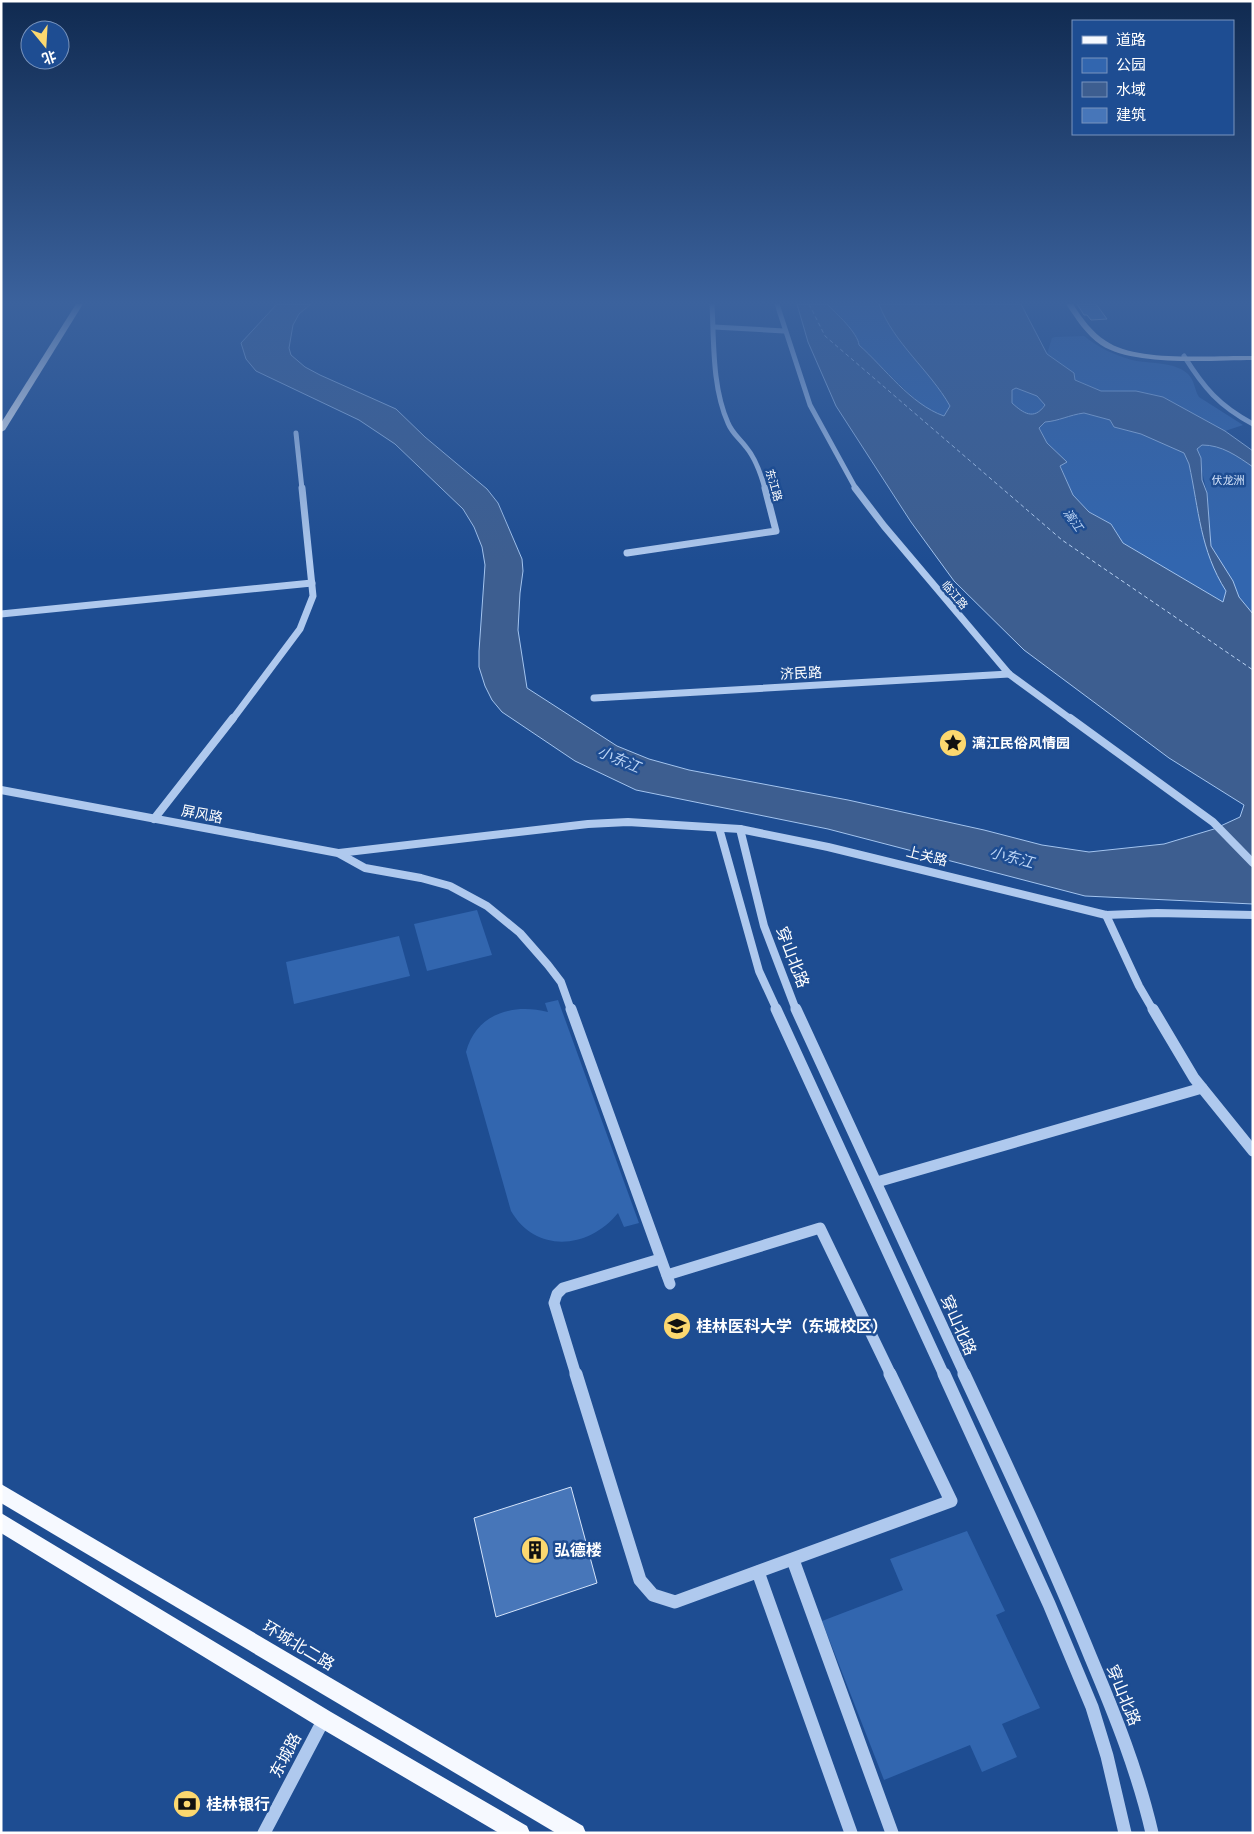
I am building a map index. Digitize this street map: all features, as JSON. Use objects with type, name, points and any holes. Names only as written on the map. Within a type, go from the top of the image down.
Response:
[{"type":"main road","points":[[1,430],[26,390]]},
{"type":"main road","name":"环城北二路","points":[[1,1493],[576,1833]]},
{"type":"main road","points":[[1,1522],[324,1719],[520,1833]]},
{"type":"street","name":"东江路","points":[[627,553],[776,531],[760,469],[747,446],[732,432],[725,412],[721,390]]},
{"type":"street","name":"临江路","points":[[805,390],[810,404],[854,486],[884,526],[1009,674],[1213,822],[1253,862]]},
{"type":"street","points":[[1206,390],[1212,398],[1228,411],[1253,424]]},
{"type":"street","points":[[154,819],[244,706],[300,629],[313,596],[296,433]]},
{"type":"street","points":[[1,614],[312,583]]},
{"type":"street","name":"济民路","points":[[594,698],[1009,674]]},
{"type":"street","name":"屏风路","points":[[1,790],[338,853],[364,868],[428,879],[458,888],[484,902],[528,941],[546,960],[561,982],[668,1280]]},
{"type":"street","name":"上关路","points":[[338,853],[588,824],[628,822],[740,829],[828,847],[1106,915],[1157,913],[1253,915]]},
{"type":"street","points":[[720,828],[755,961],[1049,1604],[1092,1707],[1125,1833]]},
{"type":"street","name":"穿山北路","points":[[740,829],[764,926],[789,994],[1062,1586],[1123,1735],[1144,1798],[1152,1833]]},
{"type":"street","points":[[1106,915],[1139,986],[1202,1088],[1253,1151]]},
{"type":"street","points":[[877,1182],[1202,1088]]},
{"type":"street","points":[[660,1259],[563,1288],[556,1294],[554,1303],[643,1585],[653,1596],[675,1602],[951,1501],[820,1228],[668,1280]]},
{"type":"street","points":[[793,1560],[892,1833]]},
{"type":"street","points":[[758,1572],[851,1833]]},
{"type":"street","name":"东城路","points":[[264,1833],[324,1719]]},
{"type":"green space","points":[[905,390],[939,390],[950,406],[944,416],[924,407]]},
{"type":"green space","points":[[1011,390],[1020,390],[1037,396],[1045,405],[1037,413],[1028,414],[1011,403]]},
{"type":"green space","points":[[1098,390],[1196,390],[1199,397],[1243,425],[1225,431],[1163,397],[1136,391]]},
{"type":"green space","points":[[1084,413],[1110,420],[1114,427],[1141,434],[1184,453],[1189,464],[1206,545],[1217,576],[1226,591],[1223,602],[1123,543],[1111,524],[1089,512],[1073,495],[1060,465],[1067,462],[1047,443],[1039,428],[1045,422]]},
{"type":"green space","name":"伏龙洲","points":[[1201,445],[1222,449],[1253,467],[1253,614],[1239,597],[1233,581],[1211,546],[1207,493],[1197,449]]},
{"type":"green space","points":[[477,910],[492,955],[427,971],[414,924]]},
{"type":"green space","points":[[399,936],[410,976],[294,1004],[286,962]]},
{"type":"green space","points":[[558,1000],[639,1223],[624,1227],[618,1213],[593,1234],[578,1240],[563,1242],[548,1240],[534,1235],[522,1225],[511,1211],[466,1052],[478,1028],[497,1014],[521,1009],[548,1012],[545,1003]]},
{"type":"green space","points":[[967,1531],[1005,1611],[996,1615],[1040,1708],[1002,1724],[1017,1757],[982,1772],[970,1745],[884,1780],[822,1621],[903,1590],[890,1559]]},
{"type":"water","points":[[295,390],[353,390],[396,409],[425,437],[487,489],[498,503],[522,559],[523,571],[518,630],[527,688],[617,746],[649,759],[689,770],[848,800],[984,830],[1042,845],[1089,852],[1164,844],[1214,829],[1240,817],[1244,805],[1169,758],[1024,650],[954,581],[911,522],[836,406],[829,390],[904,390],[920,403],[944,416],[950,406],[939,390],[1013,390],[1012,403],[1028,414],[1037,413],[1045,405],[1037,396],[1020,390],[1136,391],[1163,397],[1225,431],[1253,451],[1253,467],[1223,449],[1202,445],[1197,449],[1201,458],[1202,480],[1207,493],[1211,546],[1233,581],[1239,597],[1253,614],[1253,904],[1085,896],[828,829],[636,790],[575,761],[502,712],[492,700],[485,686],[479,667],[479,651],[485,565],[482,547],[474,527],[463,509],[395,444],[359,420]],"holes":[[[1084,413],[1110,420],[1114,427],[1141,434],[1184,453],[1189,464],[1206,545],[1217,576],[1226,591],[1223,602],[1123,543],[1111,524],[1089,512],[1073,495],[1060,466],[1067,462],[1047,443],[1039,428],[1045,422]]]},
{"type":"building","name":"弘德楼","points":[[571,1487],[597,1583],[496,1617],[474,1518]]},
{"type":"ferry route","points":[[887,390],[1062,540],[1253,670]]},
{"type":"place","name":"漓江民俗风情园","points":[[953,743]]},
{"type":"place","name":"桂林医科大学（东城校区）","points":[[677,1326]]},
{"type":"place","name":"弘德楼","points":[[535,1550]]},
{"type":"place","name":"桂林银行","points":[[187,1804]]},
{"type":"water label","name":"漓江","points":[[1073,520]]},
{"type":"water label","name":"小东江","points":[[619,759]]},
{"type":"water label","name":"小东江","points":[[1012,857]]}]
